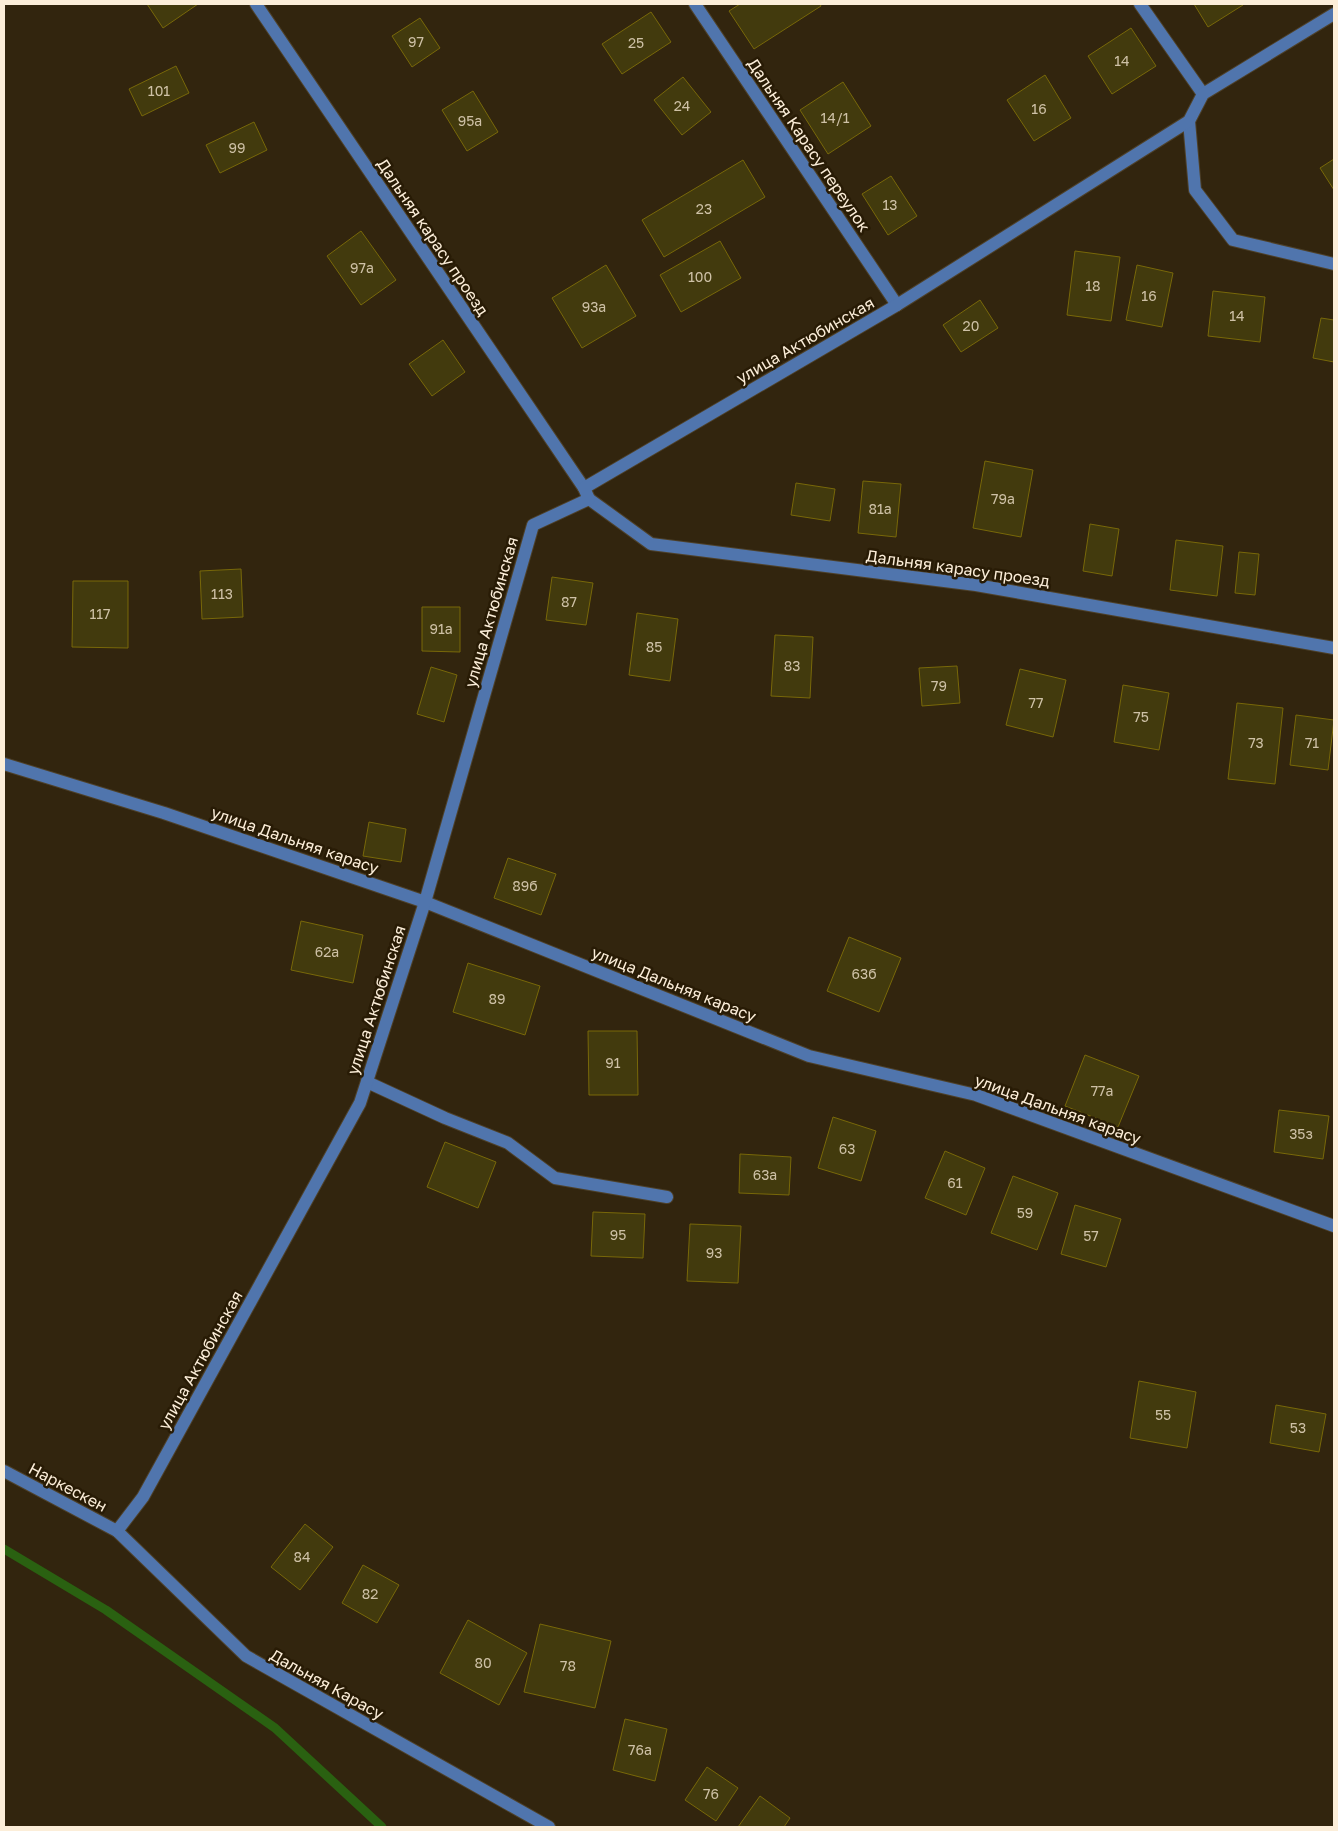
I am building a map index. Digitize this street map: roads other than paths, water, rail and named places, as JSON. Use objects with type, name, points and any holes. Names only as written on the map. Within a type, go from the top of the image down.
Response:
[{"type":"street","name":"Дальняя карасу проезд","points":[[256,4],[586,493],[651,544],[976,585],[1334,648]]},
{"type":"street","name":"Дальняя Карасу переулок","points":[[695,4],[896,305]]},
{"type":"street","points":[[1140,4],[1203,94]]},
{"type":"street","points":[[1334,14],[1203,94],[1189,121],[1195,190],[1233,240],[1334,264]]},
{"type":"street","name":"улица Актюбинская","points":[[117,1531],[143,1497],[360,1103],[425,902],[533,525],[896,305],[1189,121]]},
{"type":"street","name":"улица Дальняя карасу","points":[[4,764],[164,813],[425,902],[809,1056],[976,1095],[1334,1226]]},
{"type":"street","points":[[366,1082],[445,1118],[508,1143],[555,1178],[667,1197]]},
{"type":"street","name":"Наркескен","points":[[4,1471],[117,1531]]},
{"type":"street","name":"Дальняя Карасу","points":[[117,1531],[246,1656],[549,1827]]},
{"type":"waterway","points":[[4,1549],[106,1610],[275,1728],[382,1827]]}]
